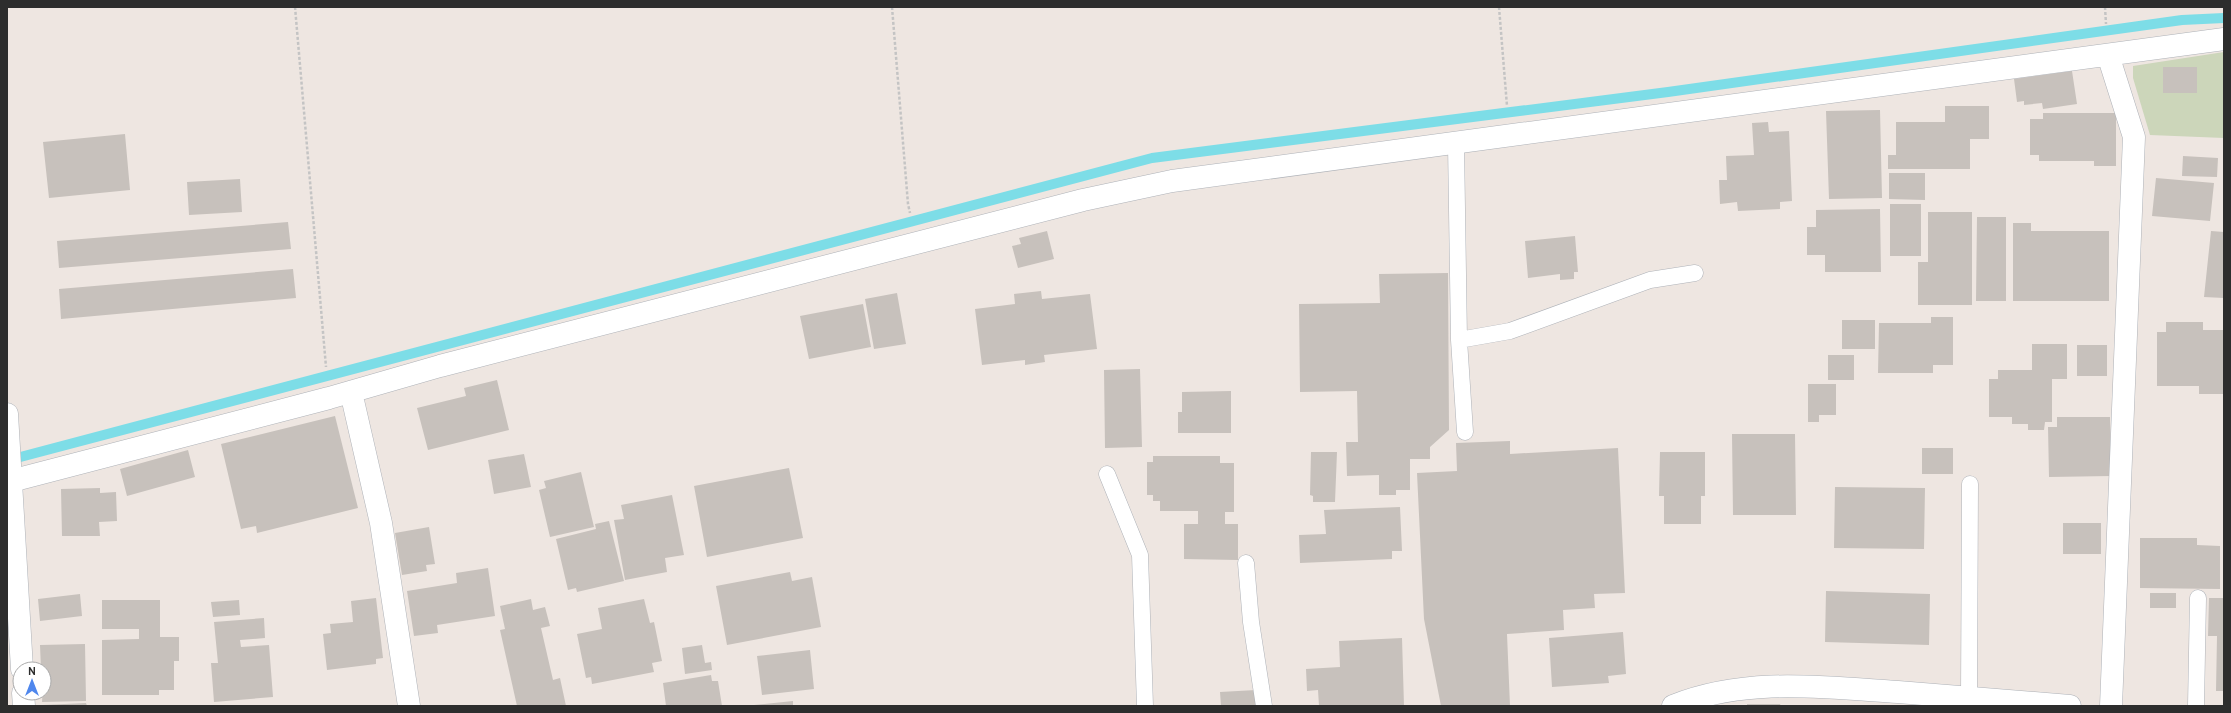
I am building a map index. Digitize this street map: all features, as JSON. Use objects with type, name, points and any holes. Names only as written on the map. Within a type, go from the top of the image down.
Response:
[{"type":"street","points":[[10,481],[352,392],[440,366],[919,242],[1083,200],[1172,181],[1456,144],[1509,135],[2224,39]]},
{"type":"street","points":[[2108,55],[2134,137],[2111,706]]},
{"type":"street","points":[[352,392],[381,523],[409,706]]},
{"type":"street","points":[[7,414],[21,661]]},
{"type":"street","points":[[1673,706],[1695,697],[1750,687],[1824,687],[2070,706]]},
{"type":"lane","points":[[1456,144],[1459,340],[1466,432]]},
{"type":"lane","points":[[1459,340],[1510,331],[1650,280],[1695,273]]},
{"type":"lane","points":[[1107,474],[1140,555],[1145,706]]},
{"type":"lane","points":[[1969,698],[1970,484]]},
{"type":"lane","points":[[1246,563],[1252,622],[1264,706]]},
{"type":"lane","points":[[2196,706],[2198,598]]},
{"type":"path","points":[[295,7],[329,398]]},
{"type":"path","points":[[892,7],[908,204],[919,242]]},
{"type":"path","points":[[1499,7],[1509,135]]},
{"type":"green space","points":[[2224,52],[2224,138],[2150,135],[2133,78],[2133,66]]},
{"type":"building","points":[[2163,67],[2197,67],[2197,93],[2163,93]]},
{"type":"building","points":[[2072,71],[2077,104],[2043,109],[2042,103],[2024,105],[2024,101],[2017,102],[2014,79]]},
{"type":"building","points":[[1945,106],[1989,106],[1989,139],[1970,139],[1970,169],[1888,169],[1888,155],[1896,155],[1896,122],[1945,122]]},
{"type":"building","points":[[1880,110],[1882,198],[1829,199],[1826,111]]},
{"type":"building","points":[[2043,113],[2116,113],[2116,166],[2094,166],[2094,161],[2039,161],[2039,155],[2030,155],[2030,119],[2043,119]]},
{"type":"building","points":[[1768,122],[1769,132],[1789,131],[1792,201],[1780,202],[1780,209],[1738,211],[1737,202],[1720,204],[1719,180],[1727,180],[1726,156],[1754,155],[1752,123]]},
{"type":"building","points":[[125,134],[130,190],[49,198],[43,142]]},
{"type":"building","points":[[2183,156],[2218,158],[2217,177],[2182,176]]},
{"type":"building","points":[[1889,173],[1925,173],[1925,200],[1889,199]]},
{"type":"building","points":[[2156,178],[2214,183],[2210,221],[2152,216]]},
{"type":"building","points":[[240,179],[242,212],[189,215],[187,182]]},
{"type":"building","points":[[1890,204],[1921,204],[1921,256],[1890,256]]},
{"type":"building","points":[[1880,209],[1881,272],[1825,272],[1825,255],[1807,255],[1807,227],[1816,227],[1816,210]]},
{"type":"building","points":[[1928,212],[1972,212],[1972,305],[1918,305],[1918,262],[1928,262]]},
{"type":"building","points":[[1977,217],[2006,217],[2006,301],[1976,301]]},
{"type":"building","points":[[288,222],[291,249],[59,268],[57,241]]},
{"type":"building","points":[[2013,223],[2031,223],[2031,231],[2109,231],[2109,301],[2013,301]]},
{"type":"building","points":[[1047,231],[1054,259],[1018,268],[1012,246],[1021,244],[1019,238]]},
{"type":"building","points":[[2211,231],[2224,232],[2224,298],[2204,297]]},
{"type":"building","points":[[1575,236],[1578,272],[1574,272],[1574,279],[1560,280],[1560,274],[1528,278],[1525,241]]},
{"type":"building","points":[[293,269],[296,298],[61,319],[59,289]]},
{"type":"building","points":[[1448,273],[1449,430],[1430,447],[1430,459],[1410,459],[1410,490],[1396,490],[1396,495],[1379,495],[1379,475],[1347,476],[1346,442],[1358,442],[1357,391],[1300,392],[1299,304],[1380,303],[1379,274]]},
{"type":"building","points":[[1041,291],[1042,299],[1090,294],[1097,349],[1044,355],[1045,362],[1025,365],[1025,360],[982,365],[975,309],[1015,304],[1014,294]]},
{"type":"building","points":[[897,293],[906,344],[874,349],[865,299]]},
{"type":"building","points":[[863,304],[871,347],[809,359],[800,316]]},
{"type":"building","points":[[1931,317],[1953,317],[1953,365],[1933,365],[1933,373],[1878,373],[1879,323],[1931,323]]},
{"type":"building","points":[[1842,320],[1875,320],[1875,349],[1842,349]]},
{"type":"building","points":[[2166,322],[2203,322],[2203,330],[2224,330],[2224,394],[2199,394],[2199,386],[2157,386],[2157,332],[2166,332]]},
{"type":"building","points":[[2032,344],[2067,344],[2067,379],[2052,379],[2052,422],[2045,422],[2044,430],[2028,430],[2028,424],[2012,424],[2012,417],[1989,417],[1989,379],[1998,379],[1998,370],[2032,370]]},
{"type":"building","points":[[2077,345],[2107,345],[2107,376],[2077,376]]},
{"type":"building","points":[[1828,355],[1854,355],[1854,380],[1828,380]]},
{"type":"building","points":[[1140,369],[1142,447],[1105,448],[1104,370]]},
{"type":"building","points":[[497,380],[509,430],[428,450],[417,408],[466,396],[464,388]]},
{"type":"building","points":[[1808,384],[1836,384],[1836,415],[1819,415],[1819,422],[1808,422]]},
{"type":"building","points":[[1231,391],[1231,433],[1178,433],[1178,412],[1182,412],[1182,392]]},
{"type":"building","points":[[335,416],[358,508],[257,533],[256,526],[241,529],[221,444]]},
{"type":"building","points":[[2057,417],[2110,417],[2111,476],[2049,477],[2048,427],[2057,427]]},
{"type":"building","points":[[1732,434],[1795,434],[1796,515],[1733,515]]},
{"type":"building","points":[[1510,441],[1510,454],[1618,448],[1625,593],[1594,594],[1595,608],[1563,610],[1564,630],[1507,634],[1510,706],[1441,706],[1424,619],[1417,473],[1457,471],[1456,443]]},
{"type":"building","points":[[1922,448],[1953,448],[1953,474],[1922,474]]},
{"type":"building","points":[[188,450],[195,477],[127,496],[120,469]]},
{"type":"building","points":[[1311,452],[1337,452],[1335,502],[1313,502],[1313,496],[1310,495]]},
{"type":"building","points":[[1660,452],[1705,452],[1705,496],[1701,496],[1701,524],[1664,524],[1664,496],[1659,496]]},
{"type":"building","points":[[524,454],[531,487],[494,494],[488,460]]},
{"type":"building","points":[[1153,456],[1220,456],[1220,463],[1234,463],[1234,512],[1225,512],[1225,524],[1238,524],[1238,560],[1184,559],[1184,524],[1198,524],[1198,511],[1160,511],[1160,501],[1153,501],[1153,495],[1147,495],[1147,462],[1153,462]]},
{"type":"building","points":[[789,468],[803,538],[707,557],[694,486]]},
{"type":"building","points":[[581,472],[594,527],[550,537],[539,490],[546,488],[544,481]]},
{"type":"building","points":[[1835,487],[1925,488],[1924,549],[1834,548]]},
{"type":"building","points":[[100,488],[100,493],[116,492],[117,521],[99,522],[100,536],[62,536],[61,489]]},
{"type":"building","points":[[672,495],[684,555],[665,558],[667,572],[625,580],[614,520],[624,519],[621,505]]},
{"type":"building","points":[[1400,507],[1402,551],[1392,551],[1392,559],[1300,563],[1299,535],[1326,534],[1324,510]]},
{"type":"building","points":[[609,521],[624,581],[577,592],[576,588],[568,590],[556,539],[596,529],[595,524]]},
{"type":"building","points":[[2063,523],[2101,523],[2101,554],[2063,554]]},
{"type":"building","points":[[429,527],[435,564],[426,565],[427,571],[402,575],[395,533]]},
{"type":"building","points":[[2140,538],[2197,538],[2197,545],[2220,546],[2220,589],[2140,588]]},
{"type":"building","points":[[488,568],[495,616],[437,625],[438,633],[414,636],[407,591],[457,583],[456,573]]},
{"type":"building","points":[[790,572],[792,581],[812,577],[821,627],[727,645],[716,586]]},
{"type":"building","points":[[1826,591],[1930,594],[1929,645],[1825,642]]},
{"type":"building","points":[[2150,593],[2176,593],[2176,608],[2150,608]]},
{"type":"building","points":[[80,594],[82,616],[40,621],[38,599]]},
{"type":"building","points":[[376,598],[383,658],[376,659],[376,664],[327,670],[323,634],[331,633],[330,624],[353,622],[351,601]]},
{"type":"building","points":[[2209,598],[2224,598],[2224,691],[2216,691],[2217,636],[2208,636]]},
{"type":"building","points":[[531,599],[533,610],[545,607],[550,626],[541,628],[553,680],[560,678],[566,706],[517,706],[500,630],[505,629],[500,606]]},
{"type":"building","points":[[644,599],[650,623],[654,622],[662,661],[652,663],[654,672],[592,684],[591,677],[586,678],[577,634],[602,629],[598,608]]},
{"type":"building","points":[[102,600],[160,600],[160,637],[179,637],[179,661],[174,661],[174,690],[159,690],[159,695],[102,695],[102,640],[139,639],[139,629],[102,629]]},
{"type":"building","points":[[239,600],[240,615],[213,617],[211,602]]},
{"type":"building","points":[[264,618],[265,638],[240,640],[241,647],[269,645],[273,697],[214,702],[211,663],[218,663],[214,622]]},
{"type":"building","points":[[1623,632],[1626,674],[1608,676],[1609,683],[1552,687],[1549,638]]},
{"type":"building","points":[[1402,638],[1404,706],[1319,706],[1318,690],[1307,691],[1306,669],[1340,667],[1339,641]]},
{"type":"building","points":[[85,644],[86,701],[42,702],[52,701],[52,661],[41,661],[40,645]]},
{"type":"building","points":[[702,645],[705,663],[711,662],[712,670],[685,674],[682,648]]},
{"type":"building","points":[[810,650],[814,689],[762,695],[757,656]]},
{"type":"building","points":[[711,675],[712,681],[718,681],[722,706],[666,706],[663,683]]},
{"type":"building","points":[[1256,690],[1257,706],[1221,706],[1220,692]]},
{"type":"building","points":[[793,701],[793,706],[754,706],[754,705]]},
{"type":"building","points":[[86,703],[87,706],[43,706],[43,705]]},
{"type":"building","points":[[1747,704],[1780,704],[1781,706],[1747,706]]},
{"type":"waterway","points":[[9,460],[1152,158],[1668,92],[2182,20],[2224,18]]}]
